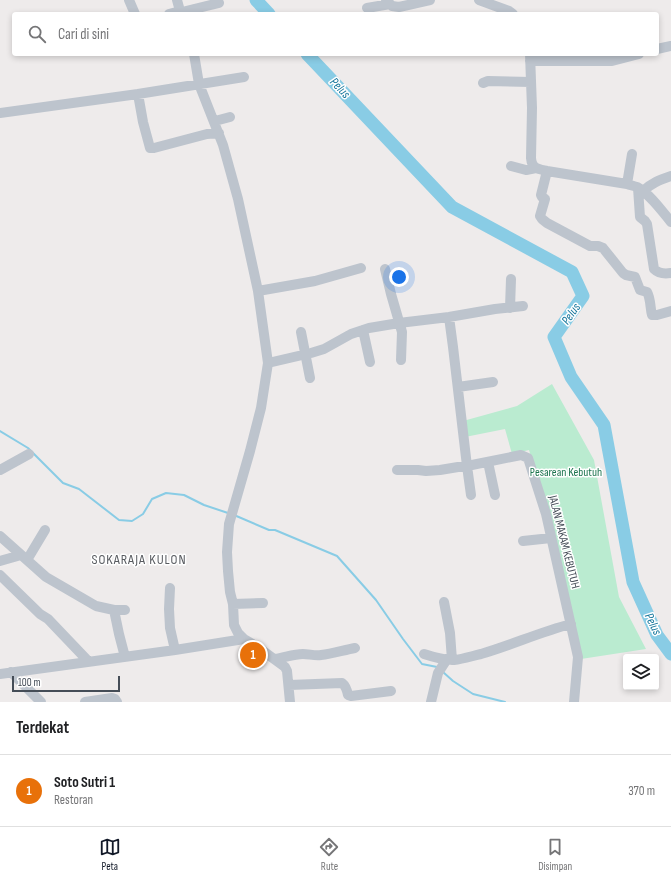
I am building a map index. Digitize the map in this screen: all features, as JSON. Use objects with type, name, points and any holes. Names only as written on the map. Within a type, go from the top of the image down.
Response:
[{"type":"street","points":[[129,0],[135,12]]},
{"type":"street","points":[[177,0],[182,12],[219,3]]},
{"type":"street","points":[[367,8],[388,2],[392,6],[399,7],[430,0]]},
{"type":"street","points":[[485,1],[510,12]]},
{"type":"street","points":[[659,49],[671,46]]},
{"type":"street","points":[[194,56],[200,84],[219,133],[238,199],[258,291],[268,363],[261,408],[229,524],[227,552],[234,626],[244,639],[285,667],[287,671],[290,702]]},
{"type":"street","points":[[536,168],[532,164],[531,158],[532,108],[530,58],[612,61],[631,56]]},
{"type":"street","points":[[0,113],[138,94],[244,77]]},
{"type":"street","points":[[483,83],[495,81],[531,82]]},
{"type":"street","points":[[138,94],[150,148],[207,134],[219,133]]},
{"type":"street","points":[[214,121],[230,117]]},
{"type":"street","points":[[627,184],[632,154]]},
{"type":"street","points":[[511,166],[526,170],[536,168],[627,184],[640,190],[663,211],[671,222]]},
{"type":"street","points":[[547,171],[541,195],[545,199],[540,215],[541,219],[590,246],[598,246],[603,248],[623,273],[635,277],[640,290],[648,293],[653,315],[671,311]]},
{"type":"street","points":[[640,190],[659,180],[671,176]]},
{"type":"street","points":[[640,190],[640,217],[647,224],[654,269],[662,273],[671,273]]},
{"type":"street","points":[[258,291],[315,281],[361,268]]},
{"type":"street","points":[[385,269],[402,332],[402,360]]},
{"type":"street","points":[[510,308],[511,279]]},
{"type":"street","points":[[268,363],[275,360],[306,355],[324,349],[351,334],[363,330],[399,323],[523,306]]},
{"type":"street","points":[[448,316],[471,495]]},
{"type":"street","points":[[363,330],[370,362]]},
{"type":"street","points":[[301,332],[310,378]]},
{"type":"street","points":[[458,388],[493,382]]},
{"type":"street","points":[[0,470],[29,454]]},
{"type":"street","name":"JALAN MAKAM KEBUTUH","points":[[397,470],[440,470],[521,455],[528,458],[546,514],[578,657],[574,702]]},
{"type":"street","points":[[488,462],[495,495]]},
{"type":"street","points":[[0,561],[24,557],[46,530]]},
{"type":"street","points":[[0,536],[46,577],[96,606],[114,610],[125,610]]},
{"type":"street","points":[[523,541],[551,538]]},
{"type":"street","points":[[0,575],[40,614],[48,619],[89,662]]},
{"type":"street","points":[[170,588],[170,628],[175,650]]},
{"type":"street","points":[[431,702],[445,664],[451,639],[444,602]]},
{"type":"street","points":[[233,604],[263,603]]},
{"type":"street","points":[[114,610],[125,657]]},
{"type":"street","points":[[424,654],[432,656],[445,664],[496,650],[543,632],[571,624]]},
{"type":"street","points":[[0,674],[244,639]]},
{"type":"street","points":[[275,659],[304,654],[322,655],[355,648]]},
{"type":"street","points":[[11,672],[41,702]]},
{"type":"street","points":[[289,685],[342,683],[347,690],[348,695],[351,696],[391,692]]},
{"type":"street","points":[[85,702],[112,698],[117,702]]},
{"type":"green space","name":"Pesarean Kebutuh","points":[[552,384],[594,460],[619,597],[646,649],[581,659],[554,537],[529,450],[512,454],[505,429],[465,437],[463,421],[517,406]]},
{"type":"waterway","name":"Pelus","points":[[256,0],[267,12]]},
{"type":"waterway","name":"Pelus","points":[[309,56],[452,207],[572,272],[583,296],[554,337],[571,377],[604,425],[633,582],[657,635],[671,654]]},
{"type":"waterway","points":[[0,431],[28,448],[63,483],[79,489],[119,520],[132,521],[143,514],[152,499],[166,493],[184,495],[204,505],[228,513]]},
{"type":"waterway","points":[[234,515],[269,530],[275,530],[337,556],[376,600],[422,664],[437,667]]},
{"type":"waterway","points":[[443,672],[453,681],[473,694],[505,702]]},
{"type":"place","name":"Soto Sutri 1","points":[[253,655]]},
{"type":"district","name":"SOKARAJA KULON","points":[[139,559]]}]
